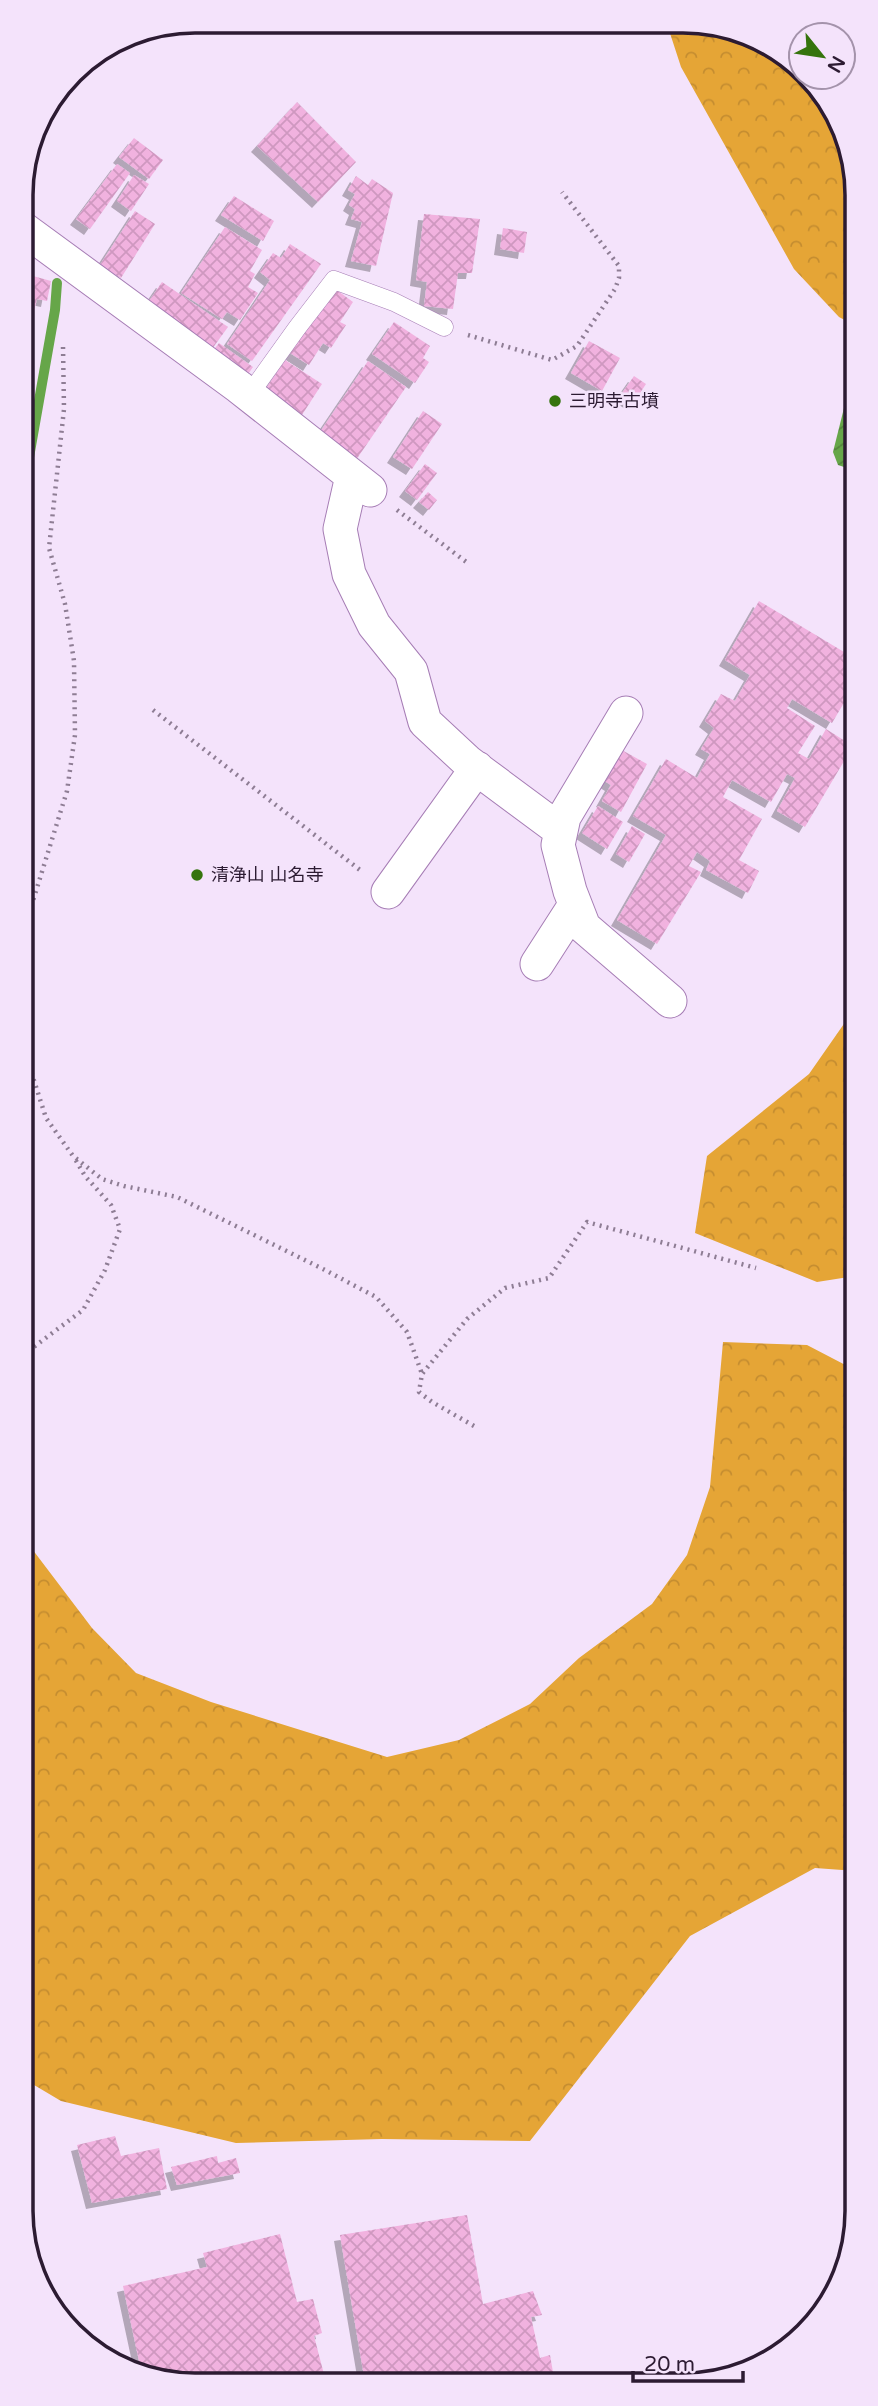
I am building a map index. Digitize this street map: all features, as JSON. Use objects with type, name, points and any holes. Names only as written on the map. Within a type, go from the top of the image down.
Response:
[{"type":"street","points":[[34,236],[249,395],[362,483],[340,529],[349,574],[374,625],[411,671],[425,722],[477,768],[561,831]]},
{"type":"street","points":[[626,713],[564,817],[558,845],[584,927],[670,1001]]},
{"type":"street","points":[[388,891],[477,768]]},
{"type":"street","points":[[537,964],[575,905]]},
{"type":"lane","points":[[249,395],[334,280],[394,302],[444,327]]},
{"type":"path","points":[[444,327],[547,359],[560,357],[578,346],[615,289],[619,278],[618,266],[562,192]]},
{"type":"path","points":[[34,899],[67,791],[75,735],[74,661],[65,604],[48,548],[64,410],[64,346]]},
{"type":"path","points":[[362,483],[469,564]]},
{"type":"path","points":[[153,710],[388,891]]},
{"type":"path","points":[[33,1347],[83,1310],[105,1269],[120,1229],[111,1205],[85,1176],[46,1118],[34,1079]]},
{"type":"path","points":[[73,1156],[102,1179],[177,1197],[325,1269],[376,1297],[407,1332],[422,1374],[419,1392],[474,1426]]},
{"type":"path","points":[[422,1374],[467,1319],[505,1288],[549,1278],[587,1222],[756,1268]]},
{"type":"green space","points":[[670,33],[714,36],[754,50],[787,72],[787,91],[806,91],[823,114],[842,164],[845,196],[845,320],[794,269],[681,67]]},
{"type":"green space","points":[[845,1023],[844,1278],[817,1282],[695,1233],[707,1156],[809,1074]]},
{"type":"green space","points":[[723,1342],[807,1345],[844,1364],[844,1870],[815,1868],[690,1936],[530,2141],[382,2139],[236,2143],[61,2101],[33,2084],[33,1551],[92,1628],[136,1673],[211,1702],[387,1757],[459,1740],[530,1704],[579,1658],[652,1604],[687,1555],[710,1487]]},
{"type":"water","points":[[845,404],[845,467],[838,465],[833,452]]},
{"type":"building","points":[[297,102],[356,162],[318,202],[257,146]]},
{"type":"building","points":[[134,138],[163,160],[149,179],[119,157]]},
{"type":"building","points":[[117,164],[130,173],[90,229],[76,219]]},
{"type":"building","points":[[134,175],[149,184],[131,211],[117,201]]},
{"type":"building","points":[[356,176],[368,185],[372,179],[393,193],[376,266],[351,261],[362,222],[351,219],[355,209],[349,205],[355,194],[348,190]]},
{"type":"building","points":[[234,196],[274,221],[263,241],[221,215]]},
{"type":"building","points":[[135,211],[155,224],[121,278],[100,265]]},
{"type":"building","points":[[424,214],[480,219],[472,273],[458,273],[453,309],[424,306],[427,282],[416,280]]},
{"type":"building","points":[[225,227],[262,250],[250,271],[255,274],[248,287],[258,293],[240,320],[227,312],[222,319],[181,293]]},
{"type":"building","points":[[503,228],[527,232],[524,253],[500,249]]},
{"type":"building","points":[[290,244],[321,264],[252,361],[227,344],[270,280],[260,272],[273,253],[281,258]]},
{"type":"building","points":[[34,276],[51,281],[47,301],[37,299],[34,311]]},
{"type":"building","points":[[162,282],[228,327],[212,349],[147,304]]},
{"type":"building","points":[[334,288],[353,302],[340,322],[346,325],[331,348],[323,343],[309,365],[290,353]]},
{"type":"building","points":[[394,322],[430,346],[423,358],[429,362],[415,383],[372,354]]},
{"type":"building","points":[[589,341],[620,358],[602,391],[571,373]]},
{"type":"building","points":[[219,343],[253,367],[246,377],[212,352]]},
{"type":"building","points":[[285,360],[322,384],[298,421],[261,396]]},
{"type":"building","points":[[368,361],[406,387],[356,460],[318,435]]},
{"type":"building","points":[[634,376],[646,384],[633,404],[620,396]]},
{"type":"building","points":[[423,411],[442,424],[412,469],[393,457]]},
{"type":"building","points":[[425,464],[437,473],[417,500],[405,491]]},
{"type":"building","points":[[428,492],[437,500],[429,510],[419,502]]},
{"type":"building","points":[[759,601],[845,652],[845,702],[832,723],[792,699],[787,708],[815,726],[798,753],[809,759],[826,729],[845,741],[845,760],[805,827],[777,811],[795,778],[787,774],[771,802],[732,780],[723,797],[762,819],[739,860],[759,871],[748,893],[706,870],[710,861],[697,852],[689,866],[701,872],[657,944],[617,920],[666,835],[633,816],[666,759],[697,778],[710,754],[701,749],[714,728],[705,721],[721,694],[735,701],[750,675],[725,660]]},
{"type":"building","points":[[620,749],[647,764],[621,812],[602,801],[611,785],[603,780]]},
{"type":"building","points":[[598,806],[623,822],[607,849],[582,833]]},
{"type":"building","points":[[632,826],[645,834],[629,862],[616,854]]},
{"type":"building","points":[[115,2136],[121,2156],[159,2148],[167,2189],[92,2203],[77,2145]]},
{"type":"building","points":[[217,2156],[218,2163],[236,2158],[240,2173],[177,2185],[171,2167]]},
{"type":"building","points":[[467,2215],[483,2304],[533,2291],[542,2315],[531,2317],[540,2358],[550,2355],[553,2373],[363,2373],[340,2235]]},
{"type":"building","points":[[280,2234],[297,2302],[313,2299],[322,2333],[314,2336],[324,2373],[196,2373],[164,2370],[139,2362],[123,2286],[207,2267],[203,2253]]},
{"type":"waterway","points":[[34,430],[55,310],[57,283]]},
{"type":"place","name":"三明寺古墳","points":[[555,401]]},
{"type":"place","name":"清浄山 山名寺","points":[[197,875]]}]
